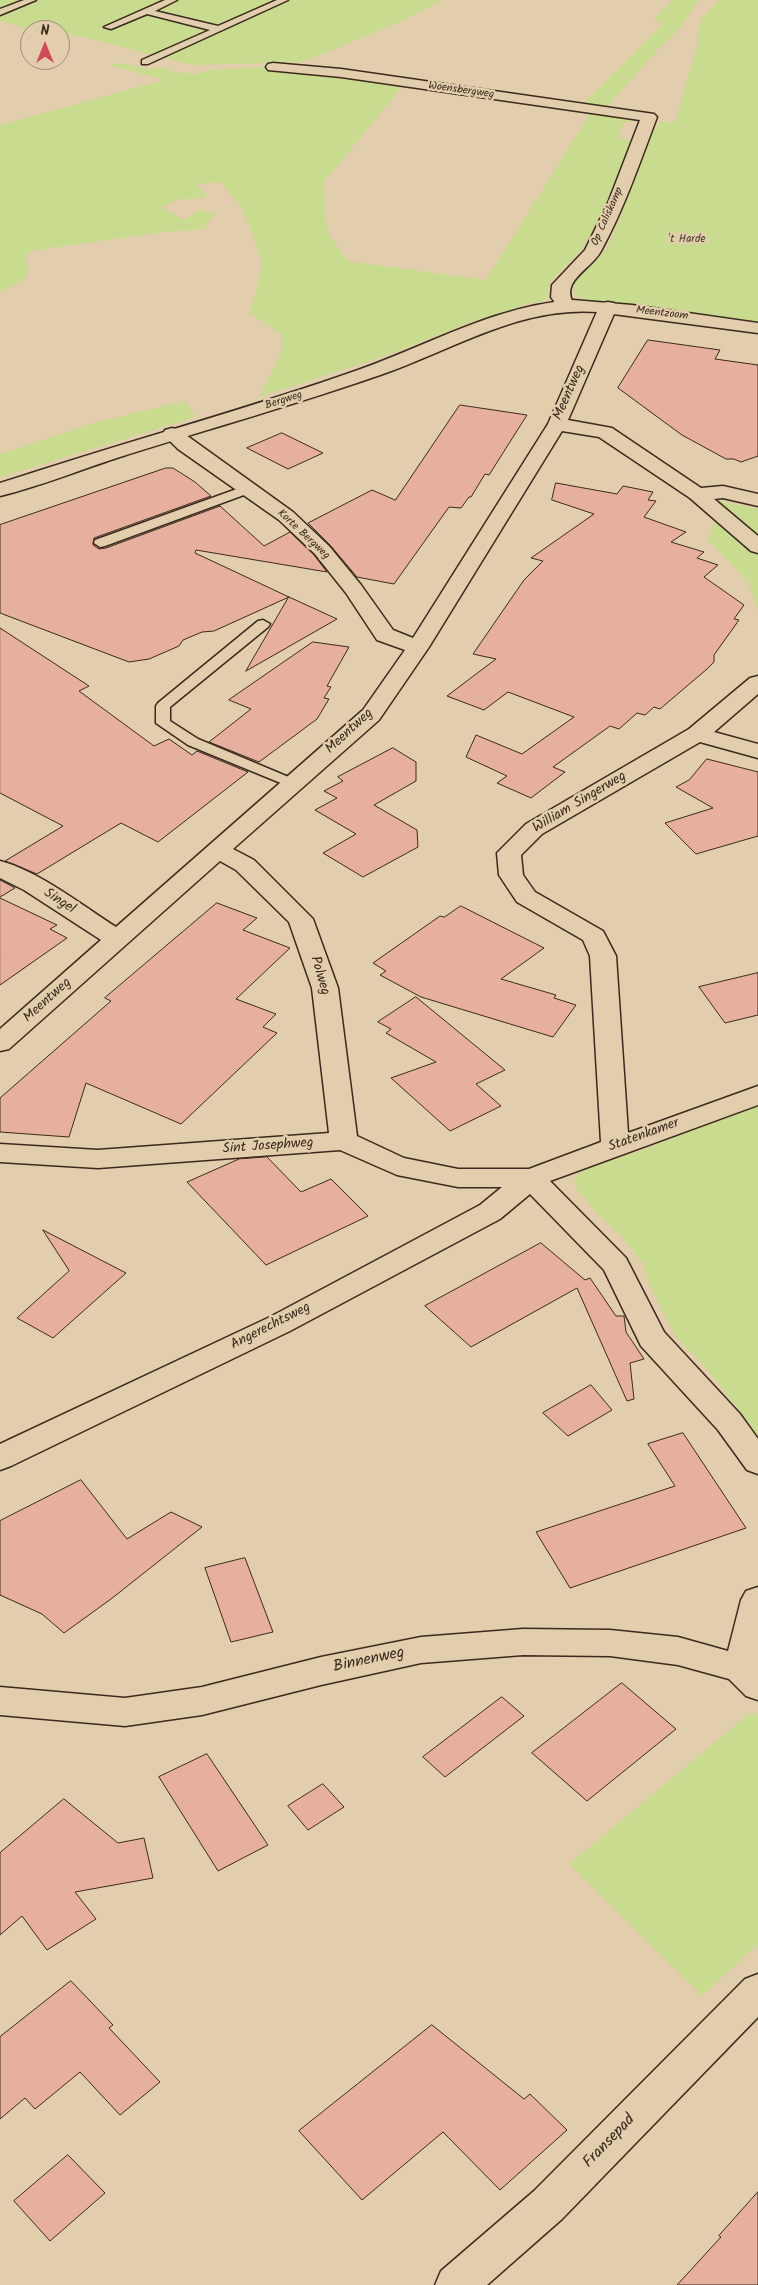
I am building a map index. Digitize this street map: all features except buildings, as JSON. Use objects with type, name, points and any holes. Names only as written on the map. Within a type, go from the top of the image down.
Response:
[{"type":"street","name":"Woensbergweg","points":[[273,67],[341,73],[649,117]]},
{"type":"street","name":"Op Caliskamp","points":[[566,306],[560,298],[561,286],[592,252],[616,203],[649,117]]},
{"type":"street","name":"Meentzoom","points":[[566,306],[608,307],[758,328]]},
{"type":"street","name":"Bergweg","points":[[0,490],[172,434],[260,409],[383,368],[494,322],[527,312],[566,306]]},
{"type":"street","name":"Meentweg","points":[[0,1043],[371,715],[418,647],[557,424],[608,307]]},
{"type":"street","points":[[557,424],[605,432],[697,494],[758,547]]},
{"type":"street","name":"Korte Bergweg","points":[[172,434],[185,446],[286,516],[322,550],[354,589],[385,635],[418,647]]},
{"type":"street","points":[[697,494],[723,492],[758,500]]},
{"type":"street","name":"William Singerweg","points":[[615,1146],[603,956],[594,936],[526,897],[511,875],[509,853],[534,829],[697,734],[758,684]]},
{"type":"street","points":[[697,734],[758,751]]},
{"type":"street","name":"Polweg","points":[[218,851],[245,865],[301,919],[325,988],[344,1142]]},
{"type":"street","name":"Singel","points":[[0,868],[33,885],[117,939]]},
{"type":"street","name":"Statenkamer","points":[[531,1178],[758,1095]]},
{"type":"street","name":"Sint Josephweg","points":[[0,1153],[98,1159],[344,1142],[397,1166],[458,1178],[531,1178]]},
{"type":"street","points":[[531,1178],[616,1265],[652,1338],[729,1422],[758,1462]]},
{"type":"street","name":"Angerechtsweg","points":[[0,1458],[280,1324],[490,1212],[531,1178]]},
{"type":"street","points":[[749,1677],[758,1600]]},
{"type":"street","name":"Binnenweg","points":[[0,1701],[125,1712],[202,1701],[321,1671],[421,1650],[523,1642],[610,1643],[678,1651],[749,1677]]},
{"type":"street","name":"Fransepad","points":[[456,2285],[548,2206],[758,1991]]},
{"type":"lane","points":[[0,12],[32,0]]},
{"type":"lane","points":[[108,27],[173,0]]},
{"type":"lane","points":[[144,62],[284,0]]},
{"type":"lane","points":[[146,11],[218,29]]},
{"type":"lane","points":[[100,543],[248,489]]},
{"type":"lane","points":[[263,624],[163,706],[163,722],[193,742],[293,784]]},
{"type":"green space","points":[[0,0],[443,0],[402,21],[303,62],[198,65],[182,63],[70,35],[70,20],[20,20],[20,27],[0,21]]},
{"type":"green space","points":[[672,0],[698,0],[680,28],[658,49],[608,106],[584,103],[663,23],[653,20]]},
{"type":"green space","name":"'t Harde","points":[[719,0],[758,0],[758,324],[642,306],[589,302],[573,291],[572,285],[600,256],[614,234],[639,160],[649,138],[660,122],[675,122],[697,46],[698,30],[702,19]]},
{"type":"green space","points":[[122,63],[147,69],[168,67],[170,71],[196,74],[209,70],[272,66],[405,83],[324,182],[327,232],[348,261],[486,280],[588,117],[585,111],[632,118],[639,121],[623,122],[619,138],[631,140],[608,203],[582,249],[549,283],[548,296],[545,301],[525,304],[522,307],[479,319],[388,355],[259,397],[281,354],[281,334],[249,313],[257,290],[262,263],[240,205],[220,182],[197,184],[207,197],[177,200],[161,208],[186,220],[198,210],[216,213],[203,229],[157,233],[31,251],[24,259],[28,265],[26,276],[12,287],[0,291],[0,125],[164,80],[109,65]]},
{"type":"green space","points":[[184,401],[196,417],[0,477],[0,454],[90,424]]},
{"type":"green space","points":[[715,500],[758,509],[758,543]]},
{"type":"green space","points":[[716,519],[758,554],[758,611],[749,584],[708,539]]},
{"type":"green space","points":[[758,1104],[758,1435],[705,1366],[676,1337],[649,1284],[643,1263],[621,1236],[593,1209],[578,1191],[574,1181],[577,1174],[584,1170],[648,1148]]},
{"type":"green space","points":[[752,1711],[758,1717],[758,1944],[702,1996],[569,1864]]}]
